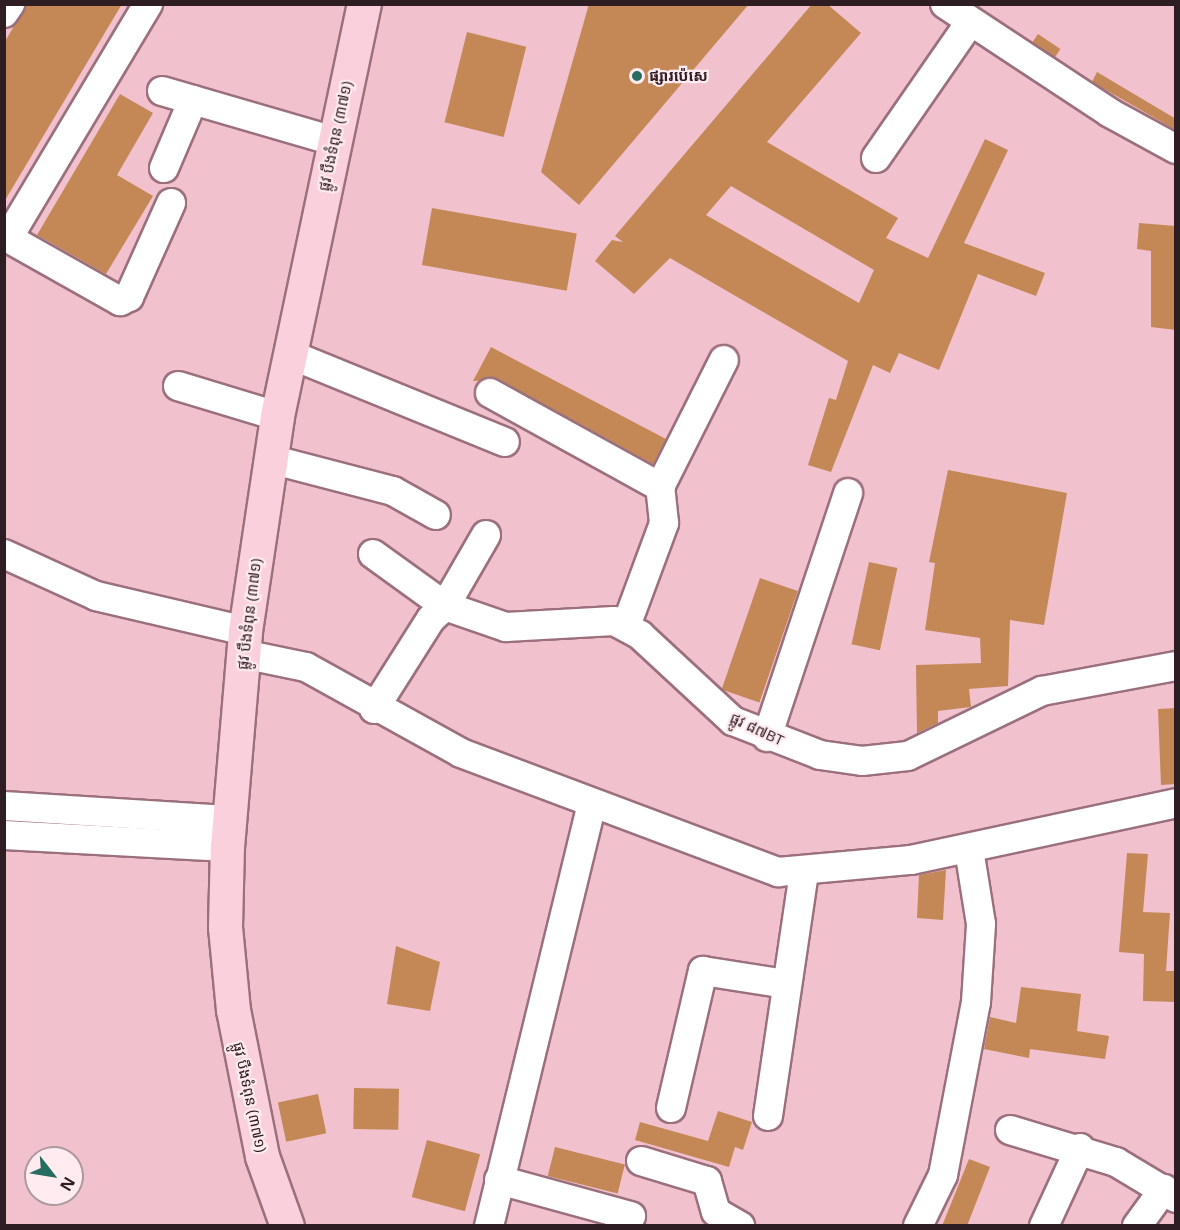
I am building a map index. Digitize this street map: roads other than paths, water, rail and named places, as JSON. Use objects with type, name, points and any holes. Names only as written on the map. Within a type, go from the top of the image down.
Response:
[{"type":"main road","name":"ផ្លូវ បឹងទំពុន (៣៧១)","points":[[288,1226],[262,1156],[233,1010],[225,927],[227,833],[244,642],[277,416],[364,4]]},
{"type":"street","points":[[4,13],[9,4]]},
{"type":"street","points":[[148,4],[6,236],[120,301],[129,297],[171,203]]},
{"type":"street","points":[[945,4],[970,22],[1176,149]]},
{"type":"street","points":[[876,158],[970,22]]},
{"type":"street","points":[[162,91],[334,141]]},
{"type":"street","points":[[164,168],[193,100]]},
{"type":"street","points":[[289,354],[505,442]]},
{"type":"street","points":[[373,554],[445,606],[506,627],[614,621],[626,626],[663,523],[660,487],[724,360]]},
{"type":"street","points":[[178,386],[277,416]]},
{"type":"street","points":[[490,393],[660,487]]},
{"type":"street","points":[[270,459],[393,491],[436,515]]},
{"type":"street","points":[[767,737],[848,493]]},
{"type":"street","points":[[374,708],[415,642],[445,606],[486,535]]},
{"type":"street","points":[[4,554],[96,596],[244,642],[306,667],[374,708],[461,753],[752,865],[804,872],[837,863],[911,860],[1176,803]]},
{"type":"street","name":"ផ្លូវ ៨៧BT","points":[[626,626],[710,705],[767,737],[841,759],[889,761],[1042,691],[1176,666]]},
{"type":"street","points":[[489,1226],[592,804]]},
{"type":"street","points":[[4,806],[111,812],[227,833]]},
{"type":"street","points":[[109,840],[111,812]]},
{"type":"street","points":[[4,835],[109,840],[227,833]]},
{"type":"street","points":[[918,1226],[944,1174],[976,1002],[981,924],[969,849]]},
{"type":"street","points":[[768,1116],[804,872]]},
{"type":"street","points":[[671,1108],[703,971],[786,984]]},
{"type":"street","points":[[1010,1130],[1080,1148],[1170,1194],[1137,1226]]},
{"type":"street","points":[[1044,1226],[1080,1148]]},
{"type":"street","points":[[641,1161],[707,1181],[717,1212],[740,1226]]},
{"type":"street","points":[[499,1180],[631,1216]]},
{"type":"place","name":"ផ្សារប៉េសេ","points":[[637,76]]}]
